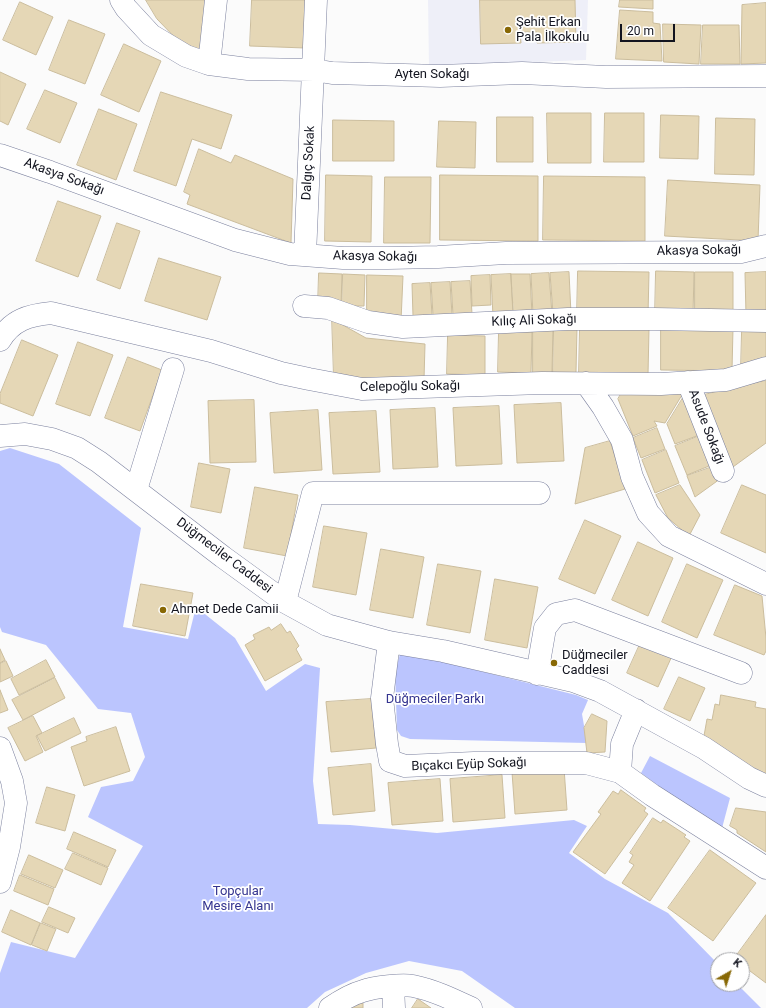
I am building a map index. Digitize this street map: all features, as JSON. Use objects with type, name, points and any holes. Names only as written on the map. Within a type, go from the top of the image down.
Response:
[{"type":"street","name":"Ayten Sokağı","points":[[121,0],[126,8],[151,35],[186,56],[209,64],[248,69],[314,70],[332,73],[440,76],[522,73],[606,77],[766,76]]},
{"type":"street","points":[[209,64],[216,0]]},
{"type":"street","name":"Dalgıç Sokak","points":[[305,255],[316,0]]},
{"type":"street","name":"Akasya Sokağı","points":[[0,155],[235,240],[290,254],[343,258],[395,258],[506,253],[741,252],[766,246]]},
{"type":"street","name":"Kılıç Ali Sokağı","points":[[304,306],[328,308],[368,322],[403,327],[568,319],[766,321]]},
{"type":"street","name":"Celepoğlu Sokağı","points":[[0,340],[5,331],[20,320],[36,314],[52,313],[211,352],[281,373],[362,389],[542,383],[661,384],[726,380],[766,368]]},
{"type":"street","points":[[136,490],[173,369]]},
{"type":"street","name":"Asude Sokağı","points":[[688,382],[723,471]]},
{"type":"street","points":[[586,383],[603,407],[622,440],[632,477],[648,513],[669,536],[766,584]]},
{"type":"street","name":"Düğmeciler Caddesi","points":[[0,436],[25,434],[52,439],[77,448],[99,462],[223,557],[285,602],[327,625],[389,642],[443,651],[573,681],[600,691],[636,710],[704,748],[749,778],[766,786]]},
{"type":"street","points":[[285,602],[313,493],[539,493]]},
{"type":"street","points":[[538,674],[544,628],[556,614],[575,610],[741,673]]},
{"type":"street","name":"Bıçakcı Eyüp Sokağı","points":[[389,642],[382,698],[390,761],[406,766],[474,763],[586,763],[620,772],[652,795],[766,868]]},
{"type":"street","points":[[620,772],[622,744],[636,710]]},
{"type":"street","points":[[0,748],[12,781],[16,803],[9,847],[0,882]]},
{"type":"street","points":[[330,1008],[339,1002],[363,991],[393,986],[412,986],[450,998],[471,1008]]},
{"type":"street","points":[[393,986],[394,1008]]},
{"type":"shaded area","name":"Şehit Erkan Pala İlkokulu","points":[[428,0],[588,0],[586,60],[429,66]]},
{"type":"green space","name":"Topçular Mesire Alanı","points":[[10,448],[59,464],[141,528],[123,627],[188,639],[196,607],[235,638],[266,691],[305,664],[320,668],[313,781],[318,824],[350,825],[437,833],[574,820],[587,826],[569,853],[605,879],[668,913],[710,956],[710,992],[745,992],[761,1008],[515,1008],[462,971],[409,961],[366,973],[325,992],[307,1008],[0,1008],[0,973],[11,942],[75,958],[143,846],[88,817],[101,787],[133,781],[145,757],[131,713],[98,709],[46,645],[2,632],[0,627],[0,451]]},
{"type":"green space","name":"Düğmeciler Parkı","points":[[404,652],[576,695],[588,700],[582,714],[587,743],[410,739],[401,736],[397,730],[395,673],[400,654]]},
{"type":"green space","points":[[650,756],[730,798],[721,832],[641,773]]},
{"type":"building","points":[[146,0],[214,0],[209,52],[187,50],[157,19]]},
{"type":"building","points":[[252,0],[306,0],[305,48],[250,46]]},
{"type":"building","points":[[480,0],[575,0],[576,42],[537,43],[537,32],[520,32],[521,43],[481,44]]},
{"type":"building","points":[[620,0],[653,0],[653,9],[619,7]]},
{"type":"building","points":[[20,2],[53,17],[36,55],[3,40]]},
{"type":"building","points":[[766,3],[766,63],[741,64],[742,5]]},
{"type":"building","points":[[620,10],[653,12],[653,23],[660,24],[662,61],[616,59]]},
{"type":"building","points":[[69,20],[105,34],[85,84],[49,70]]},
{"type":"building","points":[[663,24],[701,25],[699,64],[664,62]]},
{"type":"building","points":[[703,25],[739,25],[740,64],[701,64]]},
{"type":"building","points":[[124,44],[161,61],[139,112],[101,95]]},
{"type":"building","points":[[0,72],[26,84],[8,125],[0,121]]},
{"type":"building","points":[[45,90],[77,103],[60,143],[27,129]]},
{"type":"building","points":[[161,92],[232,115],[221,149],[192,139],[176,186],[134,171]]},
{"type":"building","points":[[99,109],[137,124],[116,180],[77,165]]},
{"type":"building","points":[[547,113],[591,113],[591,163],[548,163]]},
{"type":"building","points":[[605,113],[644,113],[644,162],[604,162]]},
{"type":"building","points":[[661,115],[699,116],[698,159],[660,158]]},
{"type":"building","points":[[497,117],[533,117],[533,162],[497,162]]},
{"type":"building","points":[[716,118],[755,119],[754,175],[715,174]]},
{"type":"building","points":[[333,120],[394,121],[394,161],[333,161]]},
{"type":"building","points":[[439,121],[476,122],[475,168],[437,167]]},
{"type":"building","points":[[199,149],[231,163],[235,155],[293,179],[291,243],[187,204],[190,195],[184,192]]},
{"type":"building","points":[[326,175],[372,176],[371,242],[325,241]]},
{"type":"building","points":[[440,175],[538,176],[538,241],[440,240]]},
{"type":"building","points":[[544,176],[645,177],[645,241],[543,240]]},
{"type":"building","points":[[385,177],[431,177],[430,243],[384,243]]},
{"type":"building","points":[[668,180],[760,185],[758,241],[665,236]]},
{"type":"building","points":[[58,201],[101,216],[78,277],[36,261]]},
{"type":"building","points":[[117,223],[140,231],[120,289],[97,280]]},
{"type":"building","points":[[159,258],[221,277],[207,320],[145,301]]},
{"type":"building","points":[[578,271],[649,272],[648,316],[577,315]]},
{"type":"building","points":[[656,271],[694,272],[693,316],[655,315]]},
{"type":"building","points":[[569,272],[571,314],[553,314],[550,273]]},
{"type":"building","points":[[695,272],[733,272],[733,316],[695,316]]},
{"type":"building","points":[[766,272],[766,315],[746,315],[745,273]]},
{"type":"building","points":[[319,273],[342,274],[341,306],[318,305]]},
{"type":"building","points":[[549,273],[552,314],[533,315],[531,274]]},
{"type":"building","points":[[343,274],[365,275],[364,306],[342,306]]},
{"type":"building","points":[[511,274],[513,316],[493,317],[491,275]]},
{"type":"building","points":[[511,274],[530,274],[532,315],[514,316]]},
{"type":"building","points":[[367,275],[403,276],[401,321],[367,316]]},
{"type":"building","points":[[490,275],[491,305],[472,306],[471,276]]},
{"type":"building","points":[[470,281],[472,314],[453,315],[451,282]]},
{"type":"building","points":[[450,282],[452,315],[433,315],[431,283]]},
{"type":"building","points":[[430,283],[432,315],[413,316],[412,284]]},
{"type":"building","points":[[332,319],[366,338],[425,344],[424,380],[334,378]]},
{"type":"building","points":[[533,327],[553,327],[552,373],[533,373]]},
{"type":"building","points":[[554,327],[577,327],[576,373],[553,373]]},
{"type":"building","points":[[580,327],[649,329],[648,375],[579,373]]},
{"type":"building","points":[[661,327],[733,328],[732,371],[661,370]]},
{"type":"building","points":[[499,331],[532,332],[531,373],[498,372]]},
{"type":"building","points":[[742,331],[766,331],[766,364],[741,368]]},
{"type":"building","points":[[448,335],[485,336],[485,375],[447,374]]},
{"type":"building","points":[[22,340],[58,355],[33,416],[0,403],[0,394]]},
{"type":"building","points":[[78,342],[113,355],[90,416],[56,404]]},
{"type":"building","points":[[128,357],[162,370],[140,431],[105,418]]},
{"type":"building","points":[[766,381],[766,443],[726,472],[699,396]]},
{"type":"building","points":[[624,389],[685,390],[665,423],[654,421],[657,426],[633,436],[618,399]]},
{"type":"building","points":[[687,391],[702,434],[675,444],[667,424]]},
{"type":"building","points":[[254,400],[256,462],[210,463],[208,401]]},
{"type":"building","points":[[561,403],[564,461],[517,463],[514,405]]},
{"type":"building","points":[[499,406],[502,464],[456,466],[453,408]]},
{"type":"building","points":[[435,408],[438,467],[393,469],[390,410]]},
{"type":"building","points":[[318,410],[322,470],[274,473],[270,413]]},
{"type":"building","points":[[376,411],[380,472],[333,474],[329,413]]},
{"type":"building","points":[[657,428],[665,449],[641,458],[633,438]]},
{"type":"building","points":[[702,435],[714,464],[687,475],[675,446]]},
{"type":"building","points":[[610,441],[625,489],[575,504],[585,448]]},
{"type":"building","points":[[666,450],[679,483],[655,493],[642,460]]},
{"type":"building","points":[[199,463],[230,469],[221,513],[191,507]]},
{"type":"building","points":[[715,466],[720,479],[695,497],[687,476]]},
{"type":"building","points":[[680,485],[700,515],[689,536],[668,518],[656,495]]},
{"type":"building","points":[[742,485],[766,495],[766,553],[721,533]]},
{"type":"building","points":[[255,487],[298,495],[287,556],[244,548]]},
{"type":"building","points":[[585,520],[621,536],[595,594],[559,579]]},
{"type":"building","points":[[324,526],[367,533],[356,595],[313,587]]},
{"type":"building","points":[[638,542],[673,558],[648,616],[612,600]]},
{"type":"building","points":[[381,549],[424,557],[413,618],[370,610]]},
{"type":"building","points":[[438,564],[481,571],[470,633],[427,625]]},
{"type":"building","points":[[687,564],[723,580],[697,638],[662,622]]},
{"type":"building","points":[[495,579],[538,587],[527,648],[485,640]]},
{"type":"building","name":"Ahmet Dede Camii","points":[[141,584],[193,593],[185,636],[133,626]]},
{"type":"building","points":[[735,585],[762,596],[766,638],[766,651],[764,655],[714,635]]},
{"type":"building","points":[[281,624],[287,633],[290,631],[299,646],[296,649],[302,660],[265,681],[245,645],[255,639],[253,635],[269,627],[271,630]]},
{"type":"building","points":[[641,642],[672,656],[658,687],[627,673]]},
{"type":"building","points":[[0,649],[5,660],[0,663]]},
{"type":"building","points":[[46,660],[55,677],[19,695],[11,679]]},
{"type":"building","points":[[6,661],[13,676],[0,682],[0,664]]},
{"type":"building","points":[[679,677],[705,688],[690,721],[664,709]]},
{"type":"building","points":[[55,678],[65,698],[23,720],[12,700]]},
{"type":"building","points":[[0,690],[8,710],[0,713]]},
{"type":"building","points":[[721,695],[756,702],[755,707],[766,709],[766,776],[702,747],[707,719],[712,720],[715,704],[719,705]]},
{"type":"building","points":[[371,699],[376,748],[331,752],[326,702]]},
{"type":"building","points":[[592,714],[607,721],[605,752],[587,753],[584,728]]},
{"type":"building","points":[[33,716],[42,733],[36,736],[43,752],[25,761],[8,728]]},
{"type":"building","points":[[74,718],[81,733],[45,751],[37,736]]},
{"type":"building","points":[[116,727],[130,771],[84,786],[71,747],[87,741],[86,737]]},
{"type":"building","points":[[371,764],[375,811],[333,815],[328,768]]},
{"type":"building","points":[[564,768],[567,810],[515,814],[512,772]]},
{"type":"building","points":[[502,775],[505,818],[453,822],[450,779]]},
{"type":"building","points":[[440,779],[443,821],[392,825],[388,783]]},
{"type":"building","points":[[47,787],[75,795],[65,831],[36,823]]},
{"type":"building","points":[[621,790],[646,808],[644,811],[648,814],[605,874],[573,852],[601,814],[598,812],[613,791],[618,794]]},
{"type":"building","points":[[736,808],[766,812],[766,852],[737,833],[737,830],[730,826]]},
{"type":"building","points":[[653,818],[661,823],[663,820],[686,835],[684,837],[690,841],[650,901],[622,883],[634,865],[629,862],[633,855],[630,853]]},
{"type":"building","points":[[74,832],[116,850],[108,867],[67,849]]},
{"type":"building","points":[[710,850],[756,883],[713,941],[668,908]]},
{"type":"building","points":[[73,853],[108,868],[101,885],[65,869]]},
{"type":"building","points":[[29,855],[63,870],[55,888],[21,874]]},
{"type":"building","points":[[20,875],[54,889],[48,905],[14,891]]},
{"type":"building","points":[[49,907],[75,918],[68,933],[42,922]]},
{"type":"building","points":[[11,910],[40,923],[31,945],[2,932]]},
{"type":"building","points":[[766,915],[766,983],[750,971],[750,952],[739,952]]},
{"type":"building","points":[[41,923],[56,929],[47,951],[32,945]]},
{"type":"building","points":[[418,999],[431,1008],[412,1008]]},
{"type":"building","points":[[344,1003],[363,1003],[363,1008],[344,1008]]},
{"type":"place","name":"Şehit Erkan Pala İlkokulu","points":[[508,30]]},
{"type":"place","name":"Ahmet Dede Camii","points":[[163,610]]},
{"type":"place","name":"Düğmeciler Caddesi","points":[[554,663]]}]
